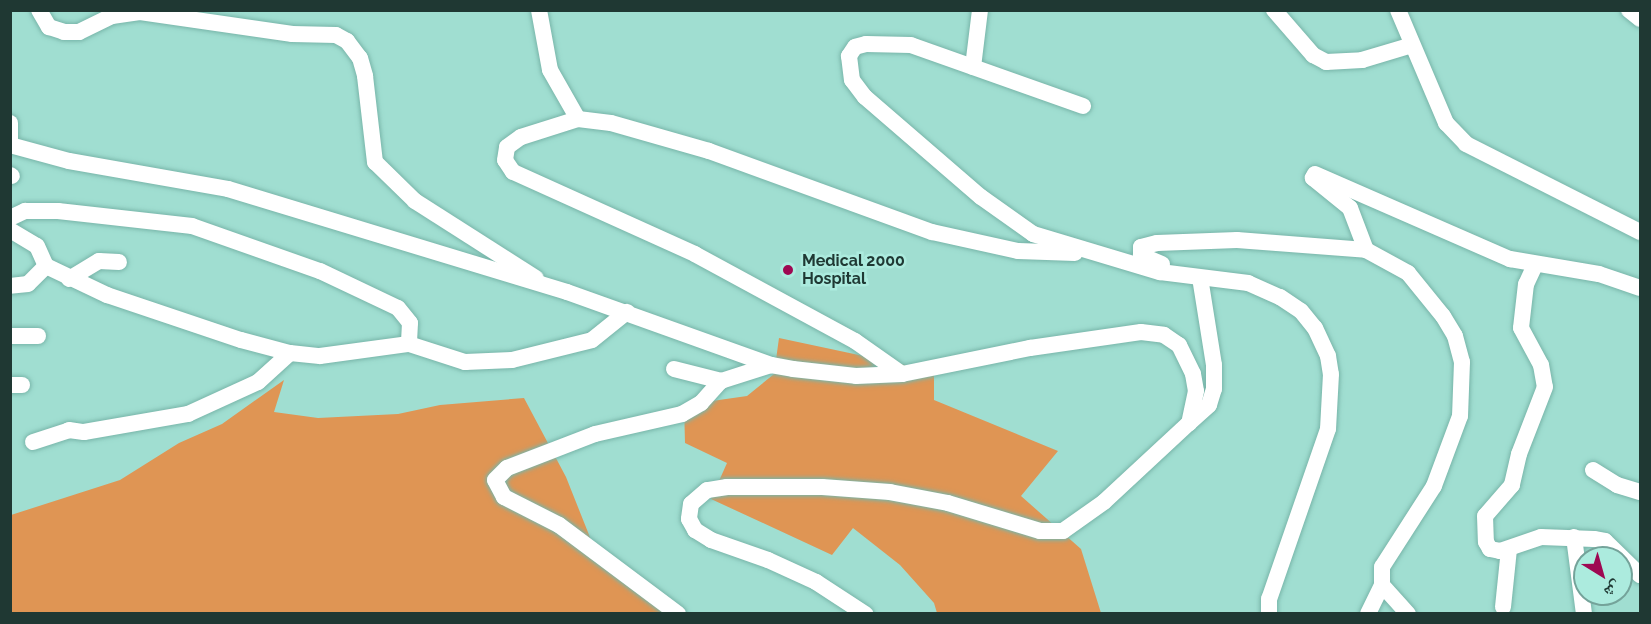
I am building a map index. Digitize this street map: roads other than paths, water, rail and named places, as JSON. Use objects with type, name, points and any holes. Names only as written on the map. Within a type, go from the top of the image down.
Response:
[{"type":"street","points":[[39,10],[49,27],[64,32],[79,32],[112,16],[140,12],[292,34],[336,35],[347,41],[360,58],[365,76],[375,162],[415,201],[510,258],[546,286]]},
{"type":"street","points":[[539,10],[550,70],[578,119]]},
{"type":"street","points":[[973,67],[980,10]]},
{"type":"street","points":[[1274,10],[1313,55],[1326,62],[1353,62],[1412,45]]},
{"type":"street","points":[[1398,10],[1446,123],[1466,144],[1641,232]]},
{"type":"street","points":[[1629,10],[1641,19]]},
{"type":"street","points":[[1083,106],[1006,82],[935,52],[888,43],[855,47],[848,66],[852,80],[865,97],[995,209],[1033,234],[1091,253],[1196,277],[1248,283],[1280,297],[1308,320],[1328,356],[1332,400],[1328,429],[1269,599],[1269,614]]},
{"type":"street","points":[[902,374],[855,341],[695,254],[524,178],[508,166],[505,154],[513,141],[578,119],[670,138],[932,232],[1018,251],[1091,253]]},
{"type":"street","points":[[10,123],[10,143],[69,160],[228,189],[627,312],[771,365],[856,376],[902,374],[1089,338],[1141,332],[1164,335],[1179,345],[1193,374],[1196,391],[1189,423]]},
{"type":"street","points":[[1366,250],[1350,208],[1313,178],[1315,174],[1488,251],[1535,265],[1599,274],[1641,288]]},
{"type":"street","points":[[10,218],[25,211],[58,211],[148,219],[203,230],[320,271],[398,308],[410,323],[409,344]]},
{"type":"street","points":[[10,230],[37,246],[46,266],[69,279],[138,306],[291,353],[345,354],[409,344],[465,362],[512,360],[592,340],[627,312]]},
{"type":"street","points":[[1196,277],[1146,258],[1140,252],[1141,247],[1157,243],[1237,240],[1366,250],[1408,273],[1424,289],[1455,336],[1462,362],[1461,416],[1434,486],[1382,567],[1382,585],[1368,614]]},
{"type":"street","points":[[69,279],[99,261],[119,262]]},
{"type":"street","points":[[1535,265],[1526,284],[1521,328],[1541,365],[1545,387],[1542,403],[1519,454],[1512,485],[1485,516],[1486,542],[1490,549],[1509,549],[1541,537],[1574,537],[1605,541],[1641,575]]},
{"type":"street","points":[[10,286],[28,284],[46,266]]},
{"type":"street","points":[[865,614],[816,582],[768,560],[711,540],[695,530],[689,519],[691,504],[707,490],[727,487],[822,487],[890,492],[948,503],[1040,531],[1063,531],[1104,502],[1209,405],[1214,389],[1214,366],[1196,277]]},
{"type":"street","points":[[10,336],[38,336]]},
{"type":"street","points":[[33,442],[69,430],[84,432],[188,414],[258,382],[291,353]]},
{"type":"street","points":[[678,614],[559,525],[504,497],[495,480],[507,468],[595,434],[682,414],[701,403],[721,381],[771,365]]},
{"type":"street","points":[[674,369],[721,381]]},
{"type":"street","points":[[1593,470],[1617,485],[1641,492]]},
{"type":"street","points":[[1574,537],[1584,614]]},
{"type":"street","points":[[1503,607],[1509,549]]},
{"type":"street","points":[[1382,585],[1408,614]]},
{"type":"place","name":"Medical 2000 Hospital","points":[[788,270]]}]
